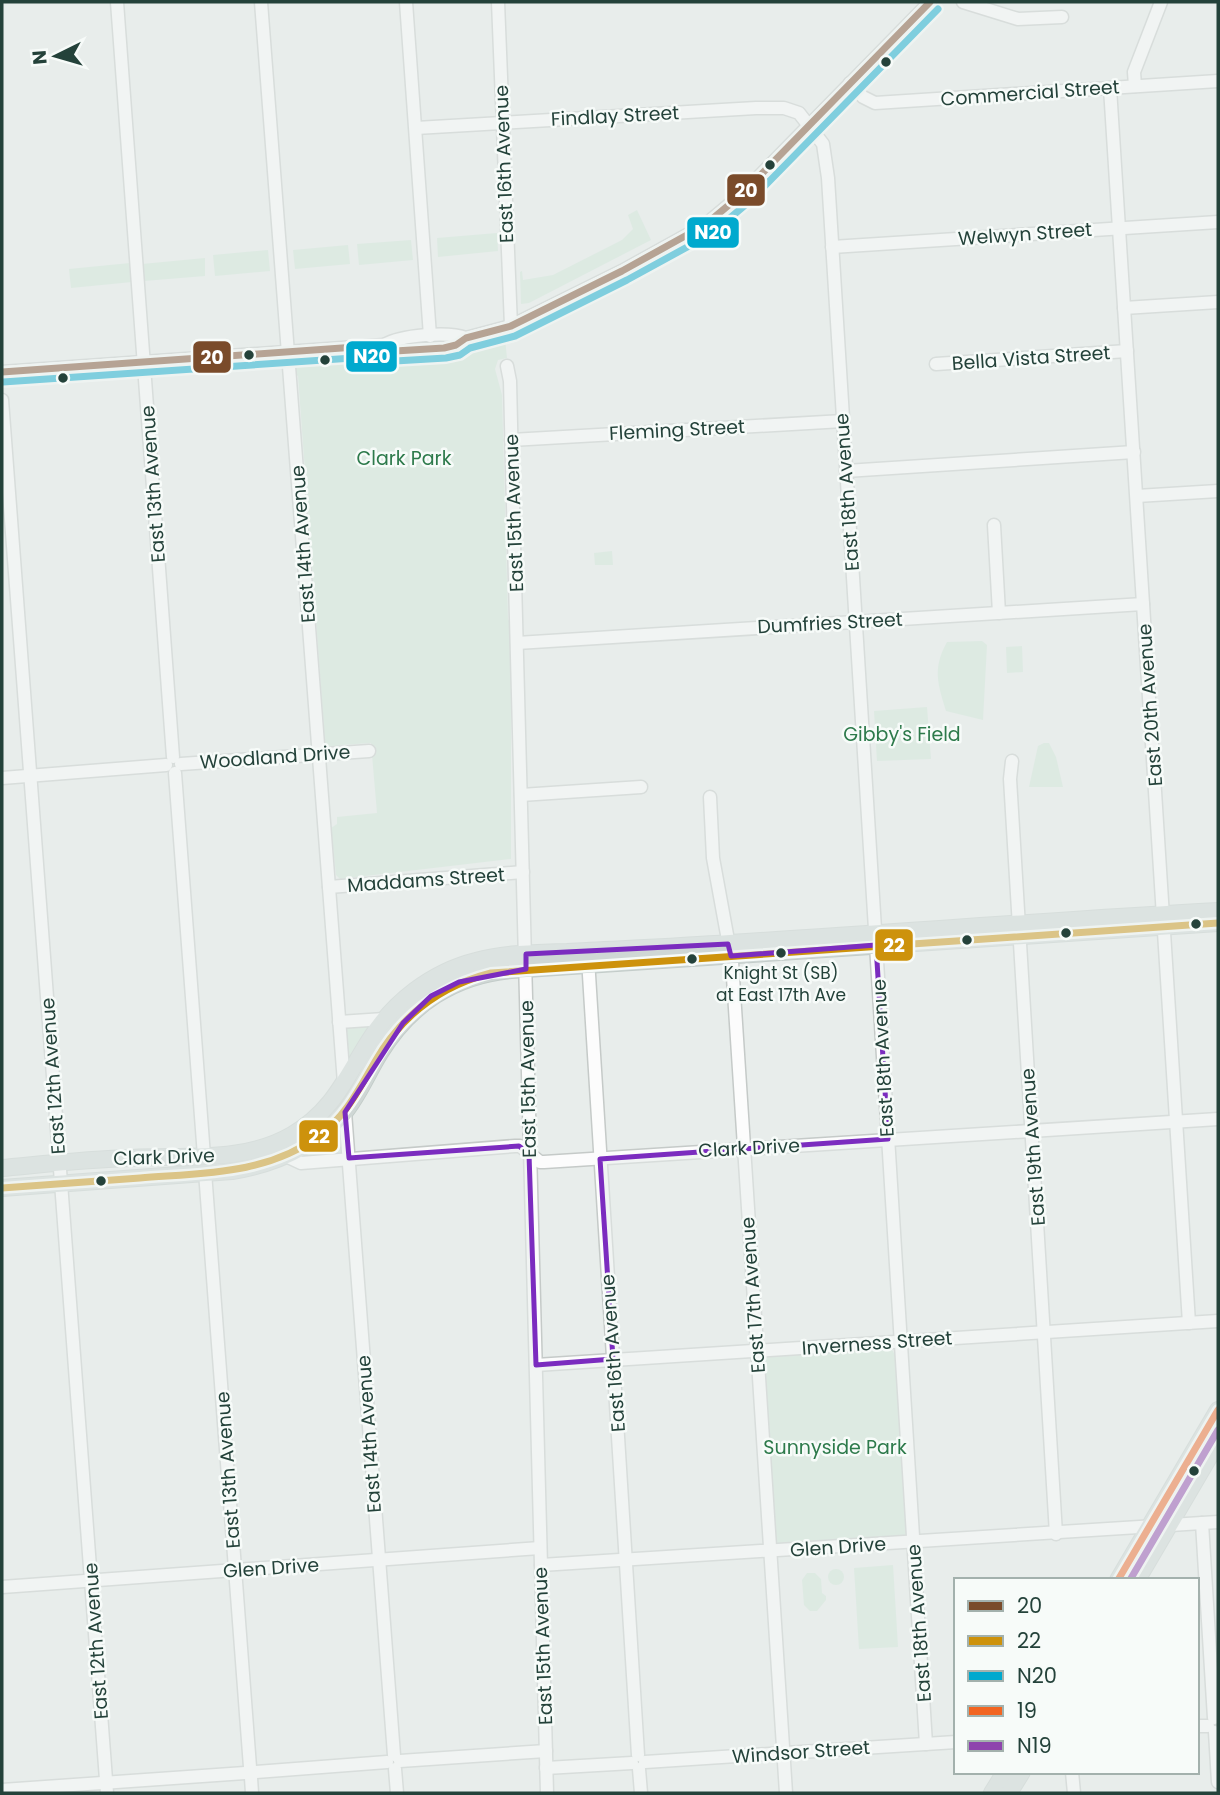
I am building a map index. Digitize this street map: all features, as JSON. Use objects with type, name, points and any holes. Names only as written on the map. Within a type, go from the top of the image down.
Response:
[{"type":"main road","points":[[526,961],[1163,920],[1218,911]]},
{"type":"main road","points":[[1163,920],[1218,923]]},
{"type":"main road","name":"Clark Drive","points":[[2,1188],[205,1164],[255,1150],[290,1136],[329,1106],[345,1086],[384,1019],[409,995],[449,970],[476,961],[526,961]]},
{"type":"main road","name":"Clark Drive","points":[[2,1168],[131,1158],[247,1168],[286,1156],[315,1138],[345,1112],[389,1039],[431,996],[459,982],[526,961]]},
{"type":"main road","points":[[1119,1578],[1218,1410]]},
{"type":"main road","points":[[1138,1578],[1218,1442]]},
{"type":"main road","points":[[992,1793],[1003,1774]]},
{"type":"main road","points":[[1009,1793],[1021,1774]]},
{"type":"street","name":"East 13th Avenue","points":[[117,2],[252,1793]]},
{"type":"street","name":"East 14th Avenue","points":[[261,2],[345,1086]]},
{"type":"street","points":[[406,2],[430,336]]},
{"type":"street","name":"East 16th Avenue","points":[[498,2],[510,326]]},
{"type":"street","points":[[384,345],[395,351],[456,345],[466,338],[510,326],[622,271],[705,225],[742,194],[930,2]]},
{"type":"street","points":[[962,2],[1018,19],[1062,17]]},
{"type":"street","points":[[1135,86],[1134,72],[1161,2]]},
{"type":"street","name":"Commercial Street","points":[[850,83],[875,103],[1218,81]]},
{"type":"street","name":"East 20th Avenue","points":[[1110,88],[1189,1322]]},
{"type":"street","name":"Findlay Street","points":[[416,128],[756,108],[792,110],[799,113],[809,125]]},
{"type":"street","name":"East 18th Avenue","points":[[809,125],[824,147],[832,247],[926,1744]]},
{"type":"street","name":"Welwyn Street","points":[[832,247],[1218,222]]},
{"type":"street","points":[[1124,308],[1218,302]]},
{"type":"street","points":[[2,372],[384,345],[394,339],[455,334],[466,338]]},
{"type":"street","name":"Bella Vista Street","points":[[936,364],[1127,351]]},
{"type":"street","name":"East 15th Avenue","points":[[507,366],[510,382],[522,795],[547,1793]]},
{"type":"street","name":"East 12th Avenue","points":[[2,400],[107,1788]]},
{"type":"street","name":"Fleming Street","points":[[511,440],[843,422]]},
{"type":"street","points":[[846,471],[1134,452]]},
{"type":"street","points":[[1136,496],[1218,491]]},
{"type":"street","points":[[994,525],[999,613]]},
{"type":"street","name":"Dumfries Street","points":[[517,643],[1143,604]]},
{"type":"street","name":"Woodland Drive","points":[[2,778],[369,751]]},
{"type":"street","name":"East 19th Avenue","points":[[1012,761],[1010,779],[1056,1534]]},
{"type":"street","points":[[522,795],[641,787]]},
{"type":"street","name":"East 17th Avenue","points":[[710,797],[713,858],[729,950],[786,1793]]},
{"type":"street","name":"Maddams Street","points":[[329,887],[523,873]]},
{"type":"street","name":"East 16th Avenue","points":[[588,958],[641,1793]]},
{"type":"street","points":[[339,1021],[384,1019]]},
{"type":"street","name":"East 14th Avenue","points":[[345,1112],[397,1793]]},
{"type":"street","name":"Clark Drive","points":[[286,1156],[301,1163],[520,1146],[540,1162],[1218,1119]]},
{"type":"street","name":"Inverness Street","points":[[536,1364],[1218,1321]]},
{"type":"street","name":"Glen Drive","points":[[541,1565],[1218,1522]]},
{"type":"street","points":[[1202,1523],[1212,1726],[1218,1782]]},
{"type":"street","name":"Glen Drive","points":[[2,1587],[540,1548]]},
{"type":"street","name":"Windsor Street","points":[[546,1768],[954,1742]]},
{"type":"street","points":[[2,1790],[107,1788],[250,1772],[545,1751]]},
{"type":"street","points":[[1072,1774],[1074,1793]]},
{"type":"highlighted area","points":[[728,944],[731,956],[876,945],[888,1139],[600,1159],[613,1359],[536,1365],[529,1154],[519,1146],[349,1158],[345,1112],[403,1023],[431,996],[459,982],[526,969],[526,954]]},
{"type":"green space","points":[[637,210],[651,240],[529,303],[521,304],[520,272],[522,271],[523,280],[553,275],[622,240],[633,229],[628,215]]},
{"type":"green space","points":[[497,233],[498,251],[438,257],[437,238]]},
{"type":"green space","points":[[411,240],[413,260],[359,265],[357,244]]},
{"type":"green space","points":[[348,245],[350,264],[295,269],[293,250]]},
{"type":"green space","points":[[268,250],[270,271],[215,276],[213,255]]},
{"type":"green space","points":[[205,258],[205,276],[144,281],[142,264]]},
{"type":"green space","points":[[130,263],[132,282],[71,288],[69,269]]},
{"type":"green space","name":"Clark Park","points":[[505,339],[507,358],[498,360],[495,369],[502,395],[508,619],[511,624],[511,859],[340,879],[336,875],[331,828],[337,824],[337,817],[377,813],[371,743],[332,748],[324,746],[298,376],[295,374],[295,365],[301,361],[332,357],[337,361],[453,352]]},
{"type":"green space","points":[[612,551],[613,565],[595,565],[594,553]]},
{"type":"green space","points":[[982,641],[987,645],[983,720],[946,711],[938,676],[939,660],[947,642]]},
{"type":"green space","points":[[1022,646],[1023,672],[1007,673],[1006,647]]},
{"type":"green space","name":"Gibby's Field","points":[[927,707],[931,759],[877,761],[874,711]]},
{"type":"green space","points":[[1049,743],[1056,757],[1063,787],[1029,787],[1038,746]]},
{"type":"green space","points":[[350,1025],[371,1026],[348,1062],[345,1029]]},
{"type":"green space","points":[[337,1130],[341,1130],[342,1153],[304,1156]]},
{"type":"green space","name":"Sunnyside Park","points":[[888,1348],[895,1356],[907,1542],[775,1553],[763,1360],[768,1356]]},
{"type":"green space","points":[[893,1565],[898,1647],[859,1649],[854,1568]]},
{"type":"green space","points":[[833,1569],[839,1569],[844,1577],[842,1583],[833,1585],[828,1580],[828,1574]]},
{"type":"green space","points":[[807,1573],[815,1573],[821,1579],[822,1593],[826,1596],[817,1611],[810,1611],[804,1605],[802,1580]]},
{"type":"transit line","name":"20","points":[[2,372],[384,345],[395,351],[444,348],[456,345],[466,338],[511,326],[622,271],[705,225],[742,194],[930,2]]},
{"type":"transit line","name":"N20","points":[[3,382],[382,356],[395,361],[446,358],[460,355],[470,348],[515,336],[711,234],[750,201],[938,9]]},
{"type":"transit line","name":"22","points":[[2,1188],[233,1170],[299,1149],[337,1120],[386,1044],[410,1016],[439,994],[491,973],[1218,923]]},
{"type":"transit line","name":"19","points":[[1119,1578],[1218,1410]]},
{"type":"transit line","name":"N19","points":[[1131,1578],[1218,1430]]},
{"type":"place","name":"Knight St (SB) at East 17th Ave","points":[[781,953]]}]
